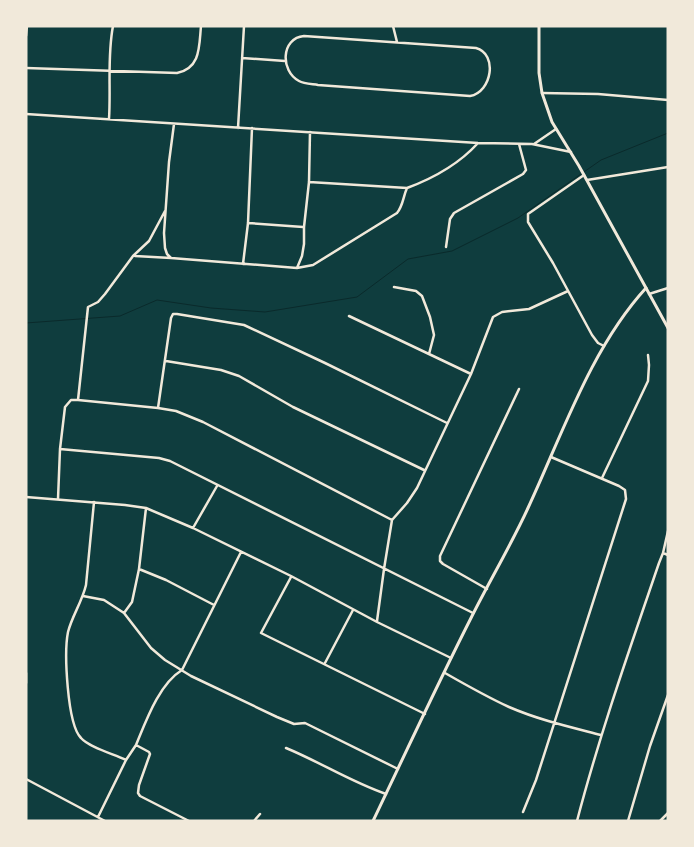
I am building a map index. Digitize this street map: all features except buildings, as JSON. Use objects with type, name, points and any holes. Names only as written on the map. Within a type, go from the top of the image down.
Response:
[{"type":"street","points":[[26,36],[27,26]]},
{"type":"street","points":[[109,120],[111,87],[109,71],[113,26]]},
{"type":"street","points":[[26,68],[184,72],[193,66],[197,60],[201,26]]},
{"type":"street","points":[[238,128],[244,26]]},
{"type":"street","points":[[393,26],[398,42]]},
{"type":"street","points":[[539,26],[538,56],[542,93],[548,113],[668,328]]},
{"type":"street","points":[[298,37],[398,42],[481,49],[486,54],[489,73],[481,92],[458,96],[299,82],[290,73],[285,61],[290,42],[298,37]]},
{"type":"street","points":[[242,58],[285,61]]},
{"type":"street","points":[[542,93],[598,94],[668,100]]},
{"type":"street","points":[[26,114],[478,143],[532,144],[571,152]]},
{"type":"street","points":[[172,258],[167,254],[165,248],[164,233],[169,162],[174,124]]},
{"type":"street","points":[[243,264],[248,223],[252,128]]},
{"type":"street","points":[[532,144],[556,129]]},
{"type":"street","points":[[297,268],[302,256],[309,182],[310,132]]},
{"type":"street","points":[[309,182],[407,188],[429,179],[454,164],[468,154],[478,143]]},
{"type":"street","points":[[446,247],[450,219],[454,213],[523,174],[526,170],[520,144]]},
{"type":"street","points":[[586,180],[668,167]]},
{"type":"street","points":[[584,175],[528,214],[527,218],[592,334],[604,346]]},
{"type":"street","points":[[133,256],[297,268],[313,265],[397,213],[401,208],[403,195],[407,188]]},
{"type":"street","points":[[78,400],[88,307],[98,302],[133,256],[149,241],[166,210]]},
{"type":"street","points":[[248,223],[304,228]]},
{"type":"street","points":[[394,287],[416,291],[422,296],[434,335],[429,354]]},
{"type":"street","points":[[373,821],[451,658],[528,509],[578,398],[604,346],[622,318],[646,288]]},
{"type":"street","points":[[649,294],[668,288]]},
{"type":"street","points":[[377,622],[392,520],[412,495],[471,374],[493,317],[497,314],[529,309],[568,291]]},
{"type":"street","points":[[158,408],[173,314],[244,325],[446,423]]},
{"type":"street","points":[[349,316],[471,374]]},
{"type":"street","points":[[602,478],[636,402],[648,380],[648,355]]},
{"type":"street","points":[[166,361],[221,370],[239,376],[293,406],[424,470]]},
{"type":"street","points":[[487,588],[443,564],[440,561],[440,556],[519,389]]},
{"type":"street","points":[[58,498],[60,449],[65,407],[72,400],[78,400],[176,411],[203,422],[392,520]]},
{"type":"street","points":[[60,449],[158,458],[170,461],[474,613]]},
{"type":"street","points":[[523,812],[536,780],[626,499],[625,490],[602,478],[551,457]]},
{"type":"street","points":[[193,528],[217,486]]},
{"type":"street","points":[[26,497],[58,498],[146,508],[193,528],[291,576],[353,610],[451,658]]},
{"type":"street","points":[[94,502],[84,596],[68,633],[68,673],[73,724],[80,738],[87,743],[126,760]]},
{"type":"street","points":[[124,613],[132,602],[139,568],[146,508]]},
{"type":"street","points":[[577,821],[601,735],[663,553],[668,531]]},
{"type":"street","points":[[98,817],[163,689],[175,674],[182,670],[241,552]]},
{"type":"street","points":[[663,553],[668,555]]},
{"type":"street","points":[[139,568],[214,605]]},
{"type":"street","points":[[291,576],[261,633],[425,714]]},
{"type":"street","points":[[84,596],[104,600],[124,613],[152,648],[165,660],[182,670],[277,717],[294,724],[306,723],[399,769]]},
{"type":"street","points":[[324,664],[353,610]]},
{"type":"street","points":[[26,673],[26,683]]},
{"type":"street","points":[[444,673],[494,700],[554,723],[601,735]]},
{"type":"street","points":[[628,821],[650,746],[668,695]]},
{"type":"street","points":[[136,745],[150,752],[139,785],[138,793],[140,796],[189,821]]},
{"type":"street","points":[[286,748],[303,755],[340,776],[386,794]]},
{"type":"street","points":[[26,778],[105,821]]},
{"type":"street","points":[[660,821],[668,812]]},
{"type":"street","points":[[254,821],[260,814]]},
{"type":"waterway","points":[[26,323],[120,316],[157,300],[211,308],[265,312],[357,297],[408,259],[452,251],[518,218],[601,160],[668,133]]}]
